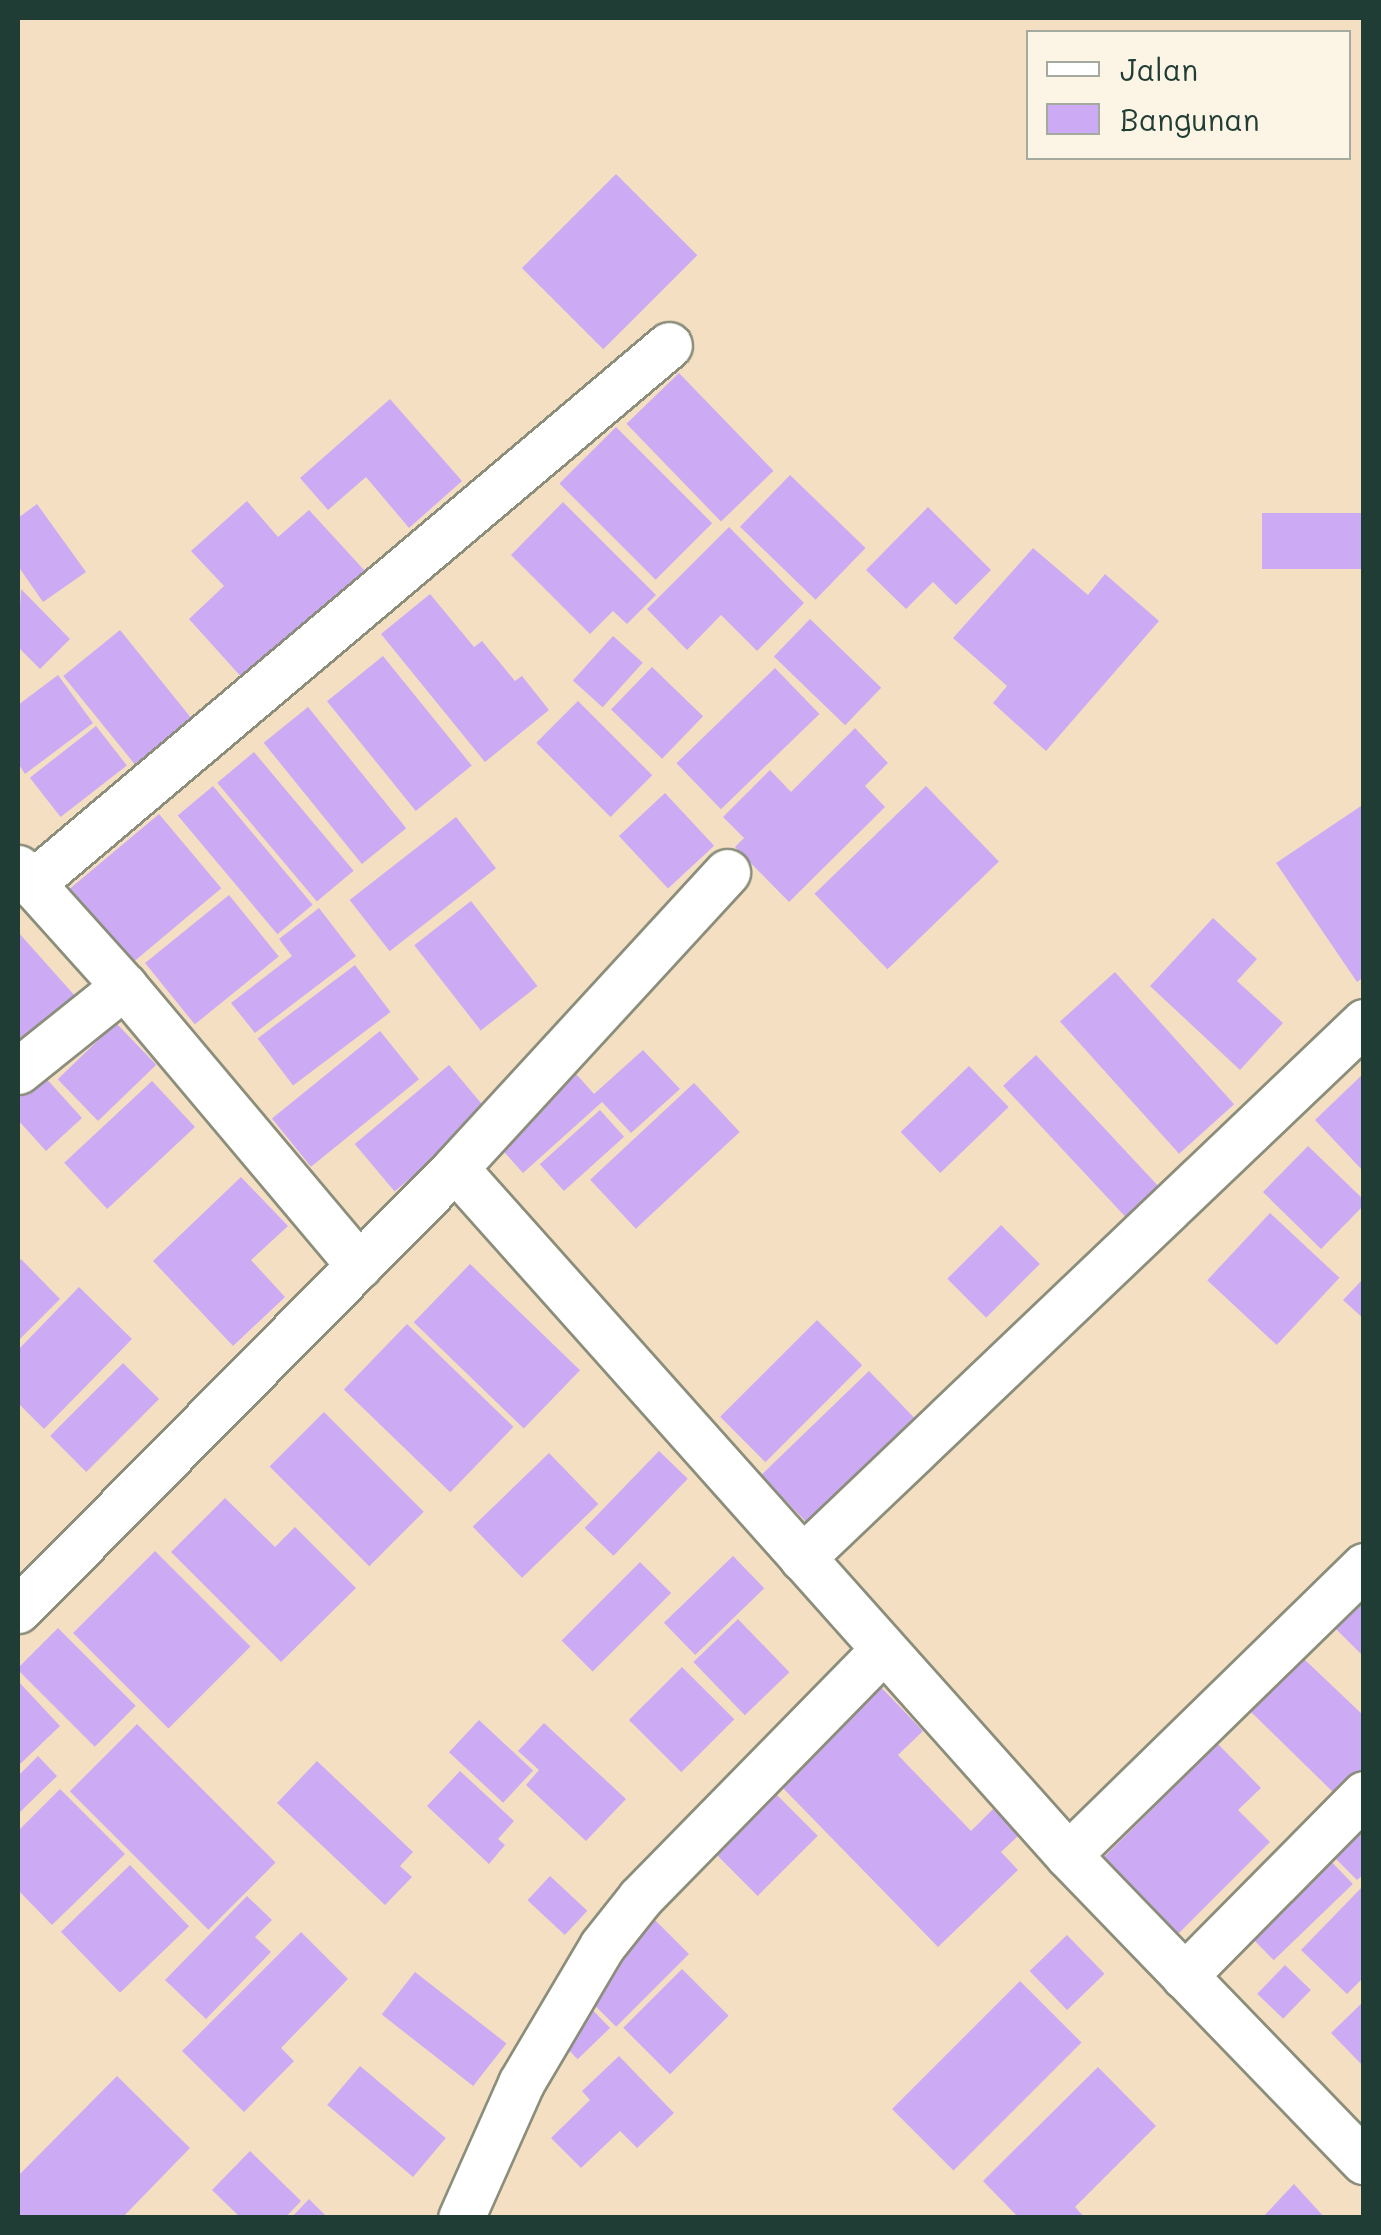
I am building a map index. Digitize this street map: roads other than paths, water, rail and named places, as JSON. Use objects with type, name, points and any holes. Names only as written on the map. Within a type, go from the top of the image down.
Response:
[{"type":"street","points":[[358,1265],[124,986],[24,876],[669,344]]},
{"type":"street","points":[[18,1610],[454,1168],[727,872]]},
{"type":"street","points":[[18,1071],[124,986]]},
{"type":"street","points":[[802,1558],[1364,1022]]},
{"type":"street","points":[[454,1168],[1068,1855],[1364,2161]]},
{"type":"street","points":[[1068,1855],[1364,1566]]},
{"type":"street","points":[[460,2218],[521,2083],[602,1946],[640,1898],[882,1651]]},
{"type":"street","points":[[1184,1976],[1364,1794]]}]
